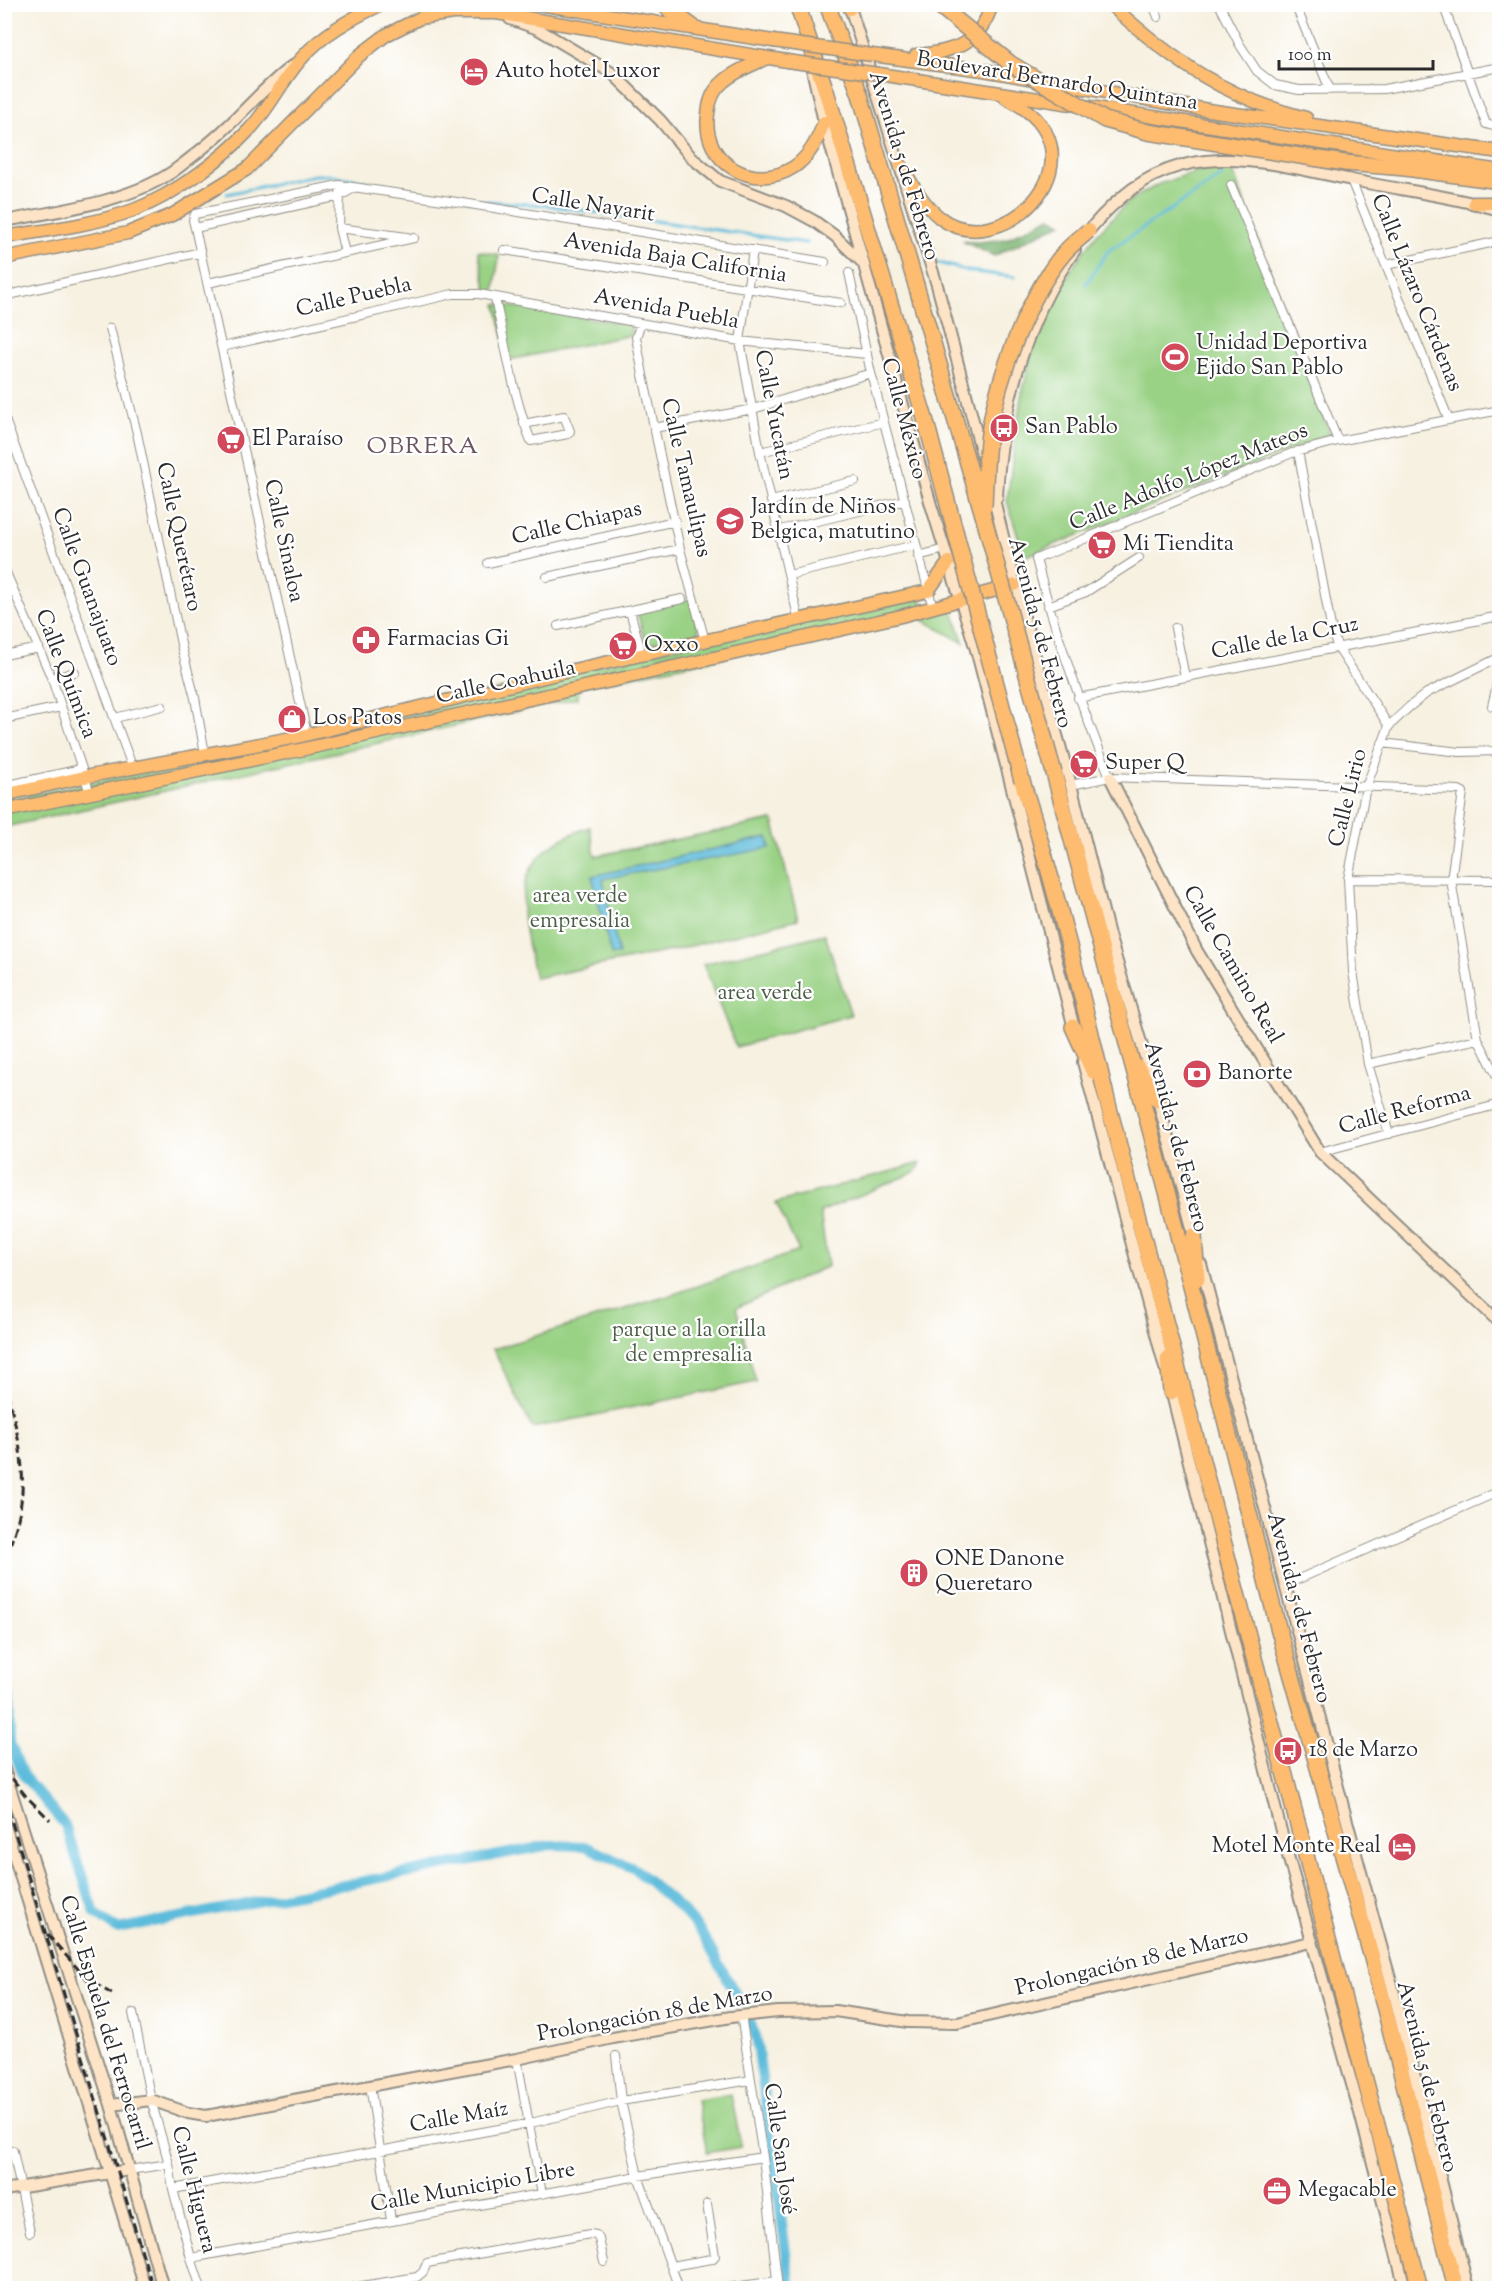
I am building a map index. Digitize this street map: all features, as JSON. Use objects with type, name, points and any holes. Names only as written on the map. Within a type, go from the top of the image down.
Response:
[{"type":"highway","points":[[665,4],[693,27]]},
{"type":"highway","points":[[796,4],[826,91],[888,292],[926,422],[1022,781],[1038,831],[1420,2289]]},
{"type":"highway","name":"Avenida 5 de Febrero","points":[[827,4],[860,95],[916,285],[990,512],[1054,773],[1200,1321],[1278,1627],[1372,1958],[1456,2289]]},
{"type":"highway","points":[[937,4],[1011,64],[1105,120],[1148,132],[1346,163],[1405,168],[1500,182]]},
{"type":"highway","points":[[990,512],[989,434],[997,397],[1009,361],[1037,294],[1065,252],[1088,231]]},
{"type":"highway","points":[[1073,1027],[1108,1104]]},
{"type":"highway","points":[[1129,1054],[1158,1100]]},
{"type":"highway","points":[[1194,1236],[1200,1321]]},
{"type":"highway","points":[[1162,1308],[1171,1392]]},
{"type":"main road","points":[[4,221],[94,203],[143,187],[177,169],[227,127],[276,78],[336,28],[382,4]]},
{"type":"main road","name":"Boulevard Bernardo Quintana","points":[[538,4],[772,41],[983,70],[1208,110],[1500,152]]},
{"type":"main road","points":[[796,4],[824,122],[945,549],[977,653],[1073,1027],[1171,1392],[1311,1942],[1360,2113],[1405,2289]]},
{"type":"main road","points":[[875,55],[911,56],[956,49],[969,41],[985,25],[992,4]]},
{"type":"main road","points":[[1110,4],[1154,43],[1220,87],[1298,116],[1380,134]]},
{"type":"main road","name":"Avenida 5 de Febrero","points":[[850,6],[937,285],[990,512],[1015,585],[1071,786],[1109,935],[1158,1100],[1391,1982],[1468,2289]]},
{"type":"main road","name":"Boulevard Bernardo Quintana","points":[[4,258],[128,233],[172,215],[247,169],[360,55],[386,35],[420,18],[453,13],[496,13],[767,58],[1500,171]]},
{"type":"main road","points":[[496,13],[538,29],[612,73],[660,120],[692,158],[720,181],[786,206],[814,221],[835,236],[865,265]]},
{"type":"main road","points":[[767,58],[740,70],[721,83],[710,101],[707,122],[711,146],[724,164],[749,176],[776,176],[795,166],[808,154],[817,142],[824,122]]},
{"type":"main road","points":[[4,237],[69,226],[135,210],[202,171],[250,128],[300,60]]},
{"type":"main road","points":[[900,165],[919,197],[940,218],[961,228],[983,230],[1008,222],[1029,206],[1048,182],[1053,159],[1048,135],[1032,113],[1016,103],[1000,95],[973,89]]},
{"type":"main road","points":[[1088,231],[1108,209],[1155,174],[1182,164],[1224,159],[1288,166],[1500,210]]},
{"type":"main road","points":[[1474,203],[1500,202]]},
{"type":"main road","points":[[928,591],[949,562]]},
{"type":"main road","name":"Calle Coahuila","points":[[4,811],[300,750],[667,669],[933,608],[1015,585]]},
{"type":"main road","name":"Calle Coahuila","points":[[4,795],[83,773],[133,769],[307,734],[705,640],[928,591]]},
{"type":"main road","name":"Calle Camino Real","points":[[1110,777],[1197,951],[1320,1152],[1454,1282],[1500,1323]]},
{"type":"main road","name":"Calle Espuela del Ferrocarril","points":[[4,1769],[111,2105],[163,2289]]},
{"type":"main road","name":"Calle Espuela del Ferrocarril","points":[[4,1822],[9,1851],[145,2289]]},
{"type":"main road","name":"Prolongación 18 de Marzo","points":[[111,2105],[151,2100],[188,2113],[206,2116],[518,2059],[613,2038],[741,2015],[835,2011],[908,2022],[957,2023],[1311,1942]]},
{"type":"main road","points":[[4,2190],[129,2170]]},
{"type":"street","points":[[1153,4],[1158,16]]},
{"type":"street","points":[[1219,4],[1240,45],[1257,71],[1275,85],[1299,90],[1384,89],[1500,67]]},
{"type":"street","points":[[1295,4],[1330,90]]},
{"type":"street","points":[[1443,4],[1486,123],[1500,128]]},
{"type":"street","name":"Calle Lázaro Cárdenas","points":[[1351,180],[1449,420]]},
{"type":"street","points":[[339,185],[339,228],[345,253]]},
{"type":"street","name":"Calle Nayarit","points":[[194,216],[198,213],[339,185],[825,262]]},
{"type":"street","points":[[1231,186],[1338,441]]},
{"type":"street","points":[[195,228],[340,196],[354,188]]},
{"type":"street","name":"Calle Sinaloa","points":[[194,216],[307,734]]},
{"type":"street","points":[[208,283],[414,238],[339,228]]},
{"type":"street","points":[[1386,265],[1500,242]]},
{"type":"street","name":"Avenida Baja California","points":[[504,250],[841,303]]},
{"type":"street","name":"Calle Yucatán","points":[[753,250],[740,341],[760,452],[780,530],[799,621]]},
{"type":"street","points":[[4,296],[201,252]]},
{"type":"street","name":"Calle México","points":[[849,273],[871,373],[933,608]]},
{"type":"street","name":"Calle Puebla","points":[[222,347],[453,294],[479,294],[495,299]]},
{"type":"street","points":[[495,299],[524,424],[532,442],[568,434],[570,431],[567,418],[562,416],[524,424]]},
{"type":"street","name":"Avenida Puebla","points":[[495,299],[740,341],[867,354]]},
{"type":"street","name":"Calle Tamaulipas","points":[[641,323],[636,337],[654,428],[680,549],[705,640]]},
{"type":"street","name":"Calle Querétaro","points":[[110,328],[137,433],[206,754]]},
{"type":"street","points":[[654,428],[753,409],[871,373]]},
{"type":"street","name":"Calle Adolfo López Mateos","points":[[1035,559],[1298,451],[1338,441],[1500,410]]},
{"type":"street","name":"Calle Guanajuato","points":[[4,417],[133,769]]},
{"type":"street","points":[[760,452],[884,422]]},
{"type":"street","name":"Calle Lirio","points":[[1298,451],[1332,632],[1338,648],[1389,726],[1366,787],[1348,879],[1353,972],[1368,1064],[1389,1134]]},
{"type":"street","points":[[771,501],[855,481]]},
{"type":"street","points":[[780,530],[905,500]]},
{"type":"street","name":"Calle Chiapas","points":[[488,563],[675,521]]},
{"type":"street","points":[[789,576],[915,545]]},
{"type":"street","points":[[547,577],[680,549]]},
{"type":"street","points":[[918,556],[945,549]]},
{"type":"street","points":[[1048,606],[1086,592],[1139,558]]},
{"type":"street","name":"Calle Camino Real","points":[[1035,559],[1078,698],[1110,777]]},
{"type":"street","name":"Calle Química","points":[[4,568],[51,679],[90,793]]},
{"type":"street","points":[[4,595],[14,593]]},
{"type":"street","points":[[558,626],[682,599]]},
{"type":"street","points":[[630,611],[642,655]]},
{"type":"street","name":"Calle de la Cruz","points":[[1078,698],[1500,616]]},
{"type":"street","points":[[1176,628],[1185,677]]},
{"type":"street","points":[[4,655],[39,648]]},
{"type":"street","points":[[1389,726],[1427,693],[1500,657]]},
{"type":"street","points":[[51,679],[75,672]]},
{"type":"street","points":[[1492,706],[1500,673]]},
{"type":"street","points":[[114,718],[162,706]]},
{"type":"street","points":[[4,719],[61,707]]},
{"type":"street","points":[[1382,743],[1460,752],[1500,751]]},
{"type":"street","points":[[4,786],[83,773]]},
{"type":"street","points":[[1071,786],[1110,777],[1463,792],[1464,798],[1451,880],[1478,1039],[1500,1082]]},
{"type":"street","points":[[1348,879],[1500,880]]},
{"type":"street","points":[[1368,1064],[1478,1039]]},
{"type":"street","name":"Calle Reforma","points":[[1320,1152],[1500,1104]]},
{"type":"street","points":[[1285,1585],[1500,1491]]},
{"type":"street","name":"Calle Higuera","points":[[133,2013],[151,2100],[201,2289]]},
{"type":"street","name":"Calle San José","points":[[741,2015],[763,2157],[777,2285]]},
{"type":"street","points":[[616,2056],[621,2101],[638,2176],[679,2289]]},
{"type":"street","points":[[518,2059],[542,2194]]},
{"type":"street","name":"Calle Maíz","points":[[173,2189],[531,2123],[621,2101],[751,2080]]},
{"type":"street","points":[[370,2085],[392,2220]]},
{"type":"street","points":[[13,2151],[30,2232]]},
{"type":"street","name":"Calle Municipio Libre","points":[[191,2258],[638,2176],[763,2157]]},
{"type":"street","points":[[129,2170],[169,2164]]},
{"type":"street","points":[[671,2266],[712,2259],[715,2256],[707,2204]]},
{"type":"street","points":[[350,2289],[417,2277],[423,2272],[427,2263],[590,2234],[596,2235],[599,2239],[604,2262]]},
{"type":"street","points":[[727,2289],[777,2285]]},
{"type":"green space","points":[[1215,165],[1232,169],[1330,434],[1024,557],[1007,501],[1021,397],[1036,336],[1050,306],[1075,263],[1097,234],[1130,200],[1159,184]]},
{"type":"green space","points":[[1050,217],[1062,223],[994,256],[962,241],[1006,239]]},
{"type":"green space","points":[[478,251],[499,255],[494,293],[487,291]]},
{"type":"green space","points":[[496,304],[630,324],[632,335],[508,360]]},
{"type":"green space","points":[[691,599],[699,633],[646,644],[637,611]]},
{"type":"green space","points":[[921,599],[926,612],[952,609],[964,643],[918,617],[579,687],[578,698],[5,827],[4,800],[208,759],[694,643]]},
{"type":"green space","name":"area verde empresalia","points":[[773,820],[798,919],[675,950],[535,978],[525,928],[523,906],[525,886],[531,868],[544,852],[563,839],[590,827],[595,856]]},
{"type":"green space","name":"area verde","points":[[825,934],[851,1015],[736,1047],[703,964]]},
{"type":"green space","name":"parque a la orilla de empresalia","points":[[921,1163],[916,1172],[820,1212],[828,1266],[736,1308],[756,1382],[532,1428],[493,1349],[668,1296],[799,1251],[776,1203]]},
{"type":"green space","points":[[731,2094],[741,2147],[707,2153],[697,2100]]},
{"type":"water","points":[[768,837],[770,848],[603,879],[619,954],[611,955],[592,876]]},
{"type":"waterway","points":[[227,194],[315,175],[331,175],[447,197]]},
{"type":"waterway","points":[[1085,285],[1108,251],[1223,175]]},
{"type":"waterway","points":[[468,200],[545,205],[806,243]]},
{"type":"waterway","points":[[932,261],[968,271],[1015,277]]},
{"type":"waterway","points":[[4,1687],[9,1698],[10,1743],[23,1775],[65,1825],[95,1913],[117,1929],[550,1845],[585,1846],[635,1869],[682,1910],[701,1932],[738,1998]]},
{"type":"waterway","points":[[748,2019],[756,2036],[791,2288]]},
{"type":"railway","points":[[4,1379],[16,1426],[22,1469],[19,1512],[14,1535],[4,1559]]},
{"type":"railway","points":[[4,1768],[25,1795],[50,1820]]},
{"type":"railway","points":[[4,1796],[153,2288]]},
{"type":"railway","points":[[47,1934],[87,1979],[112,1994]]},
{"type":"place","name":"Auto hotel Luxor","points":[[474,72]]},
{"type":"place","name":"Unidad Deportiva Ejido San Pablo","points":[[1175,357]]},
{"type":"place","name":"San Pablo","points":[[1004,428]]},
{"type":"place","name":"El Paraíso","points":[[231,440]]},
{"type":"place","name":"Jardín de Niños Belgica, matutino","points":[[730,521]]},
{"type":"place","name":"Mi Tiendita","points":[[1102,545]]},
{"type":"place","name":"Farmacias Gi","points":[[366,640]]},
{"type":"place","name":"Oxxo","points":[[623,646]]},
{"type":"place","name":"Los Patos","points":[[292,719]]},
{"type":"place","name":"Super Q","points":[[1084,764]]},
{"type":"place","name":"Banorte","points":[[1197,1074]]},
{"type":"place","name":"ONE Danone Queretaro","points":[[914,1573]]},
{"type":"place","name":"18 de Marzo","points":[[1288,1751]]},
{"type":"place","name":"Motel Monte Real","points":[[1402,1847]]},
{"type":"place","name":"Megacable","points":[[1277,2191]]},
{"type":"district","name":"OBRERA","points":[[423,447]]}]
